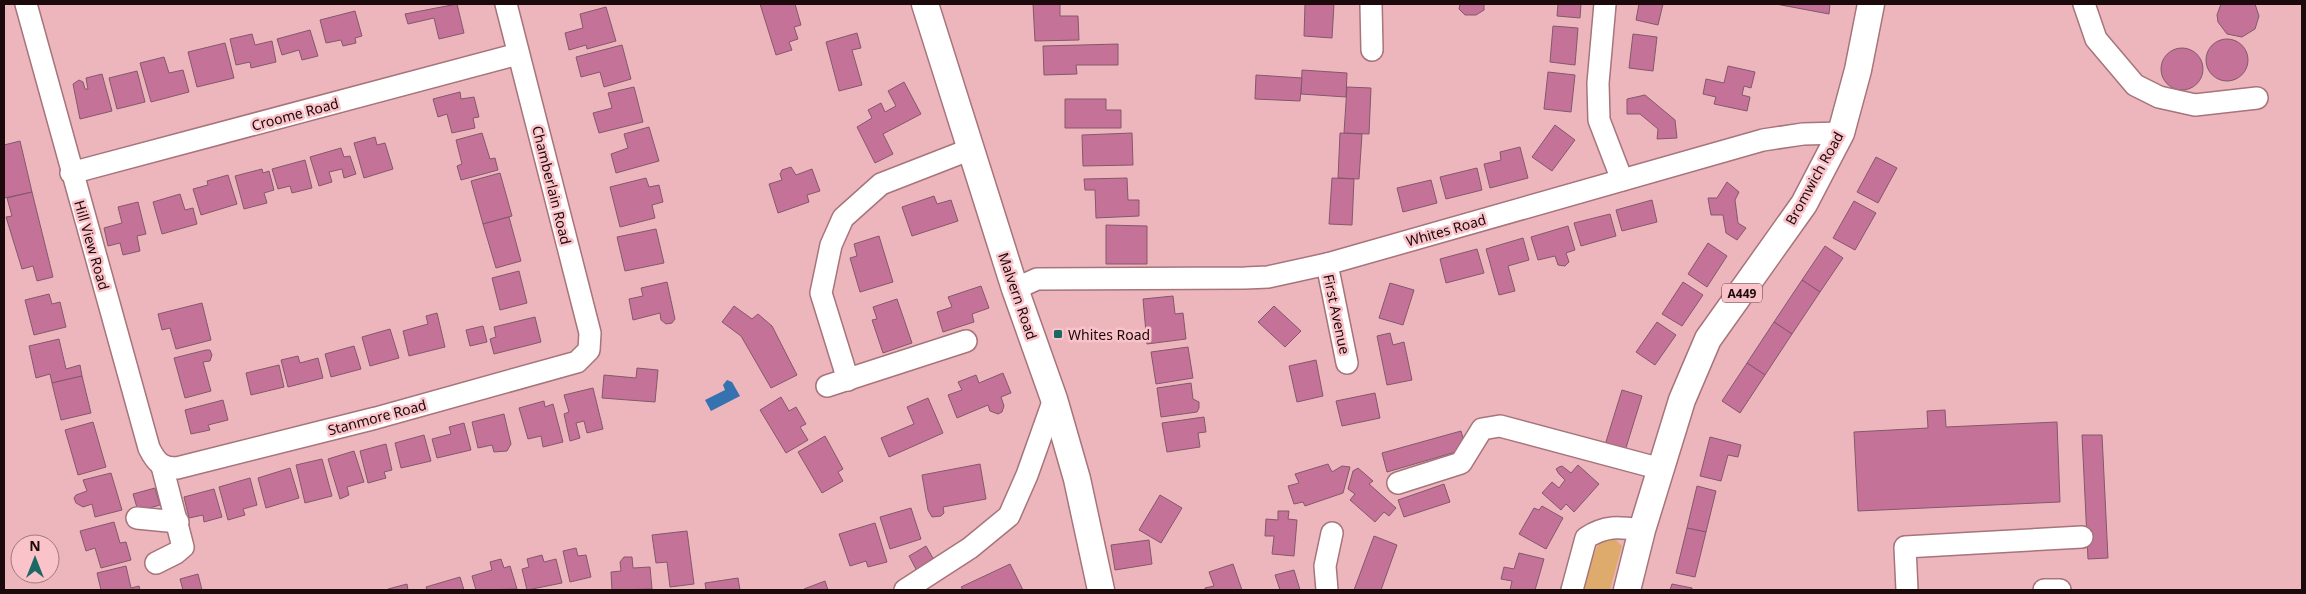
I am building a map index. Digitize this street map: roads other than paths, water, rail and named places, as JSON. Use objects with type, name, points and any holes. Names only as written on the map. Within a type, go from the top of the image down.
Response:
[{"type":"main road","name":"Malvern Road","points":[[925,4],[1015,289],[1054,399],[1077,479],[1101,590]]},
{"type":"main road","name":"Bromwich Road","points":[[1627,590],[1642,530],[1682,400],[1708,340],[1804,204],[1841,133],[1858,70],[1871,4]]},
{"type":"street","name":"Hill View Road","points":[[26,4],[71,173],[149,448],[155,460],[170,467],[183,546],[176,553],[156,563]]},
{"type":"street","name":"Chamberlain Road","points":[[506,4],[590,333],[589,350],[576,362]]},
{"type":"street","points":[[1371,4],[1372,50]]},
{"type":"street","points":[[1605,4],[1598,83],[1599,120],[1622,180]]},
{"type":"street","points":[[2084,4],[2096,39],[2135,85],[2160,97],[2195,105],[2257,98]]},
{"type":"street","name":"Croome Road","points":[[71,173],[518,54]]},
{"type":"street","name":"Whites Road","points":[[1015,289],[1036,279],[1268,277],[1327,264],[1763,140],[1803,134],[1841,133]]},
{"type":"street","points":[[848,380],[821,293],[831,245],[843,218],[882,184],[971,149]]},
{"type":"street","name":"First Avenue","points":[[1327,264],[1347,363]]},
{"type":"street","points":[[827,386],[966,341]]},
{"type":"street","name":"Stanmore Road","points":[[170,467],[376,418],[576,362]]},
{"type":"street","points":[[905,590],[970,548],[1009,516],[1027,475],[1054,399]]},
{"type":"street","points":[[1398,484],[1461,463],[1482,429],[1500,426],[1661,469]]},
{"type":"street","points":[[137,518],[178,522]]},
{"type":"street","points":[[1572,590],[1586,538],[1600,529],[1619,527],[1642,530]]},
{"type":"street","points":[[1327,590],[1325,566],[1332,533]]},
{"type":"street","points":[[1907,590],[1905,546],[2082,537]]},
{"type":"street","points":[[2044,590],[2060,590]]},
{"type":"water","points":[[727,380],[732,382],[740,396],[711,411],[705,400],[725,390],[723,385]]},
{"type":"place","name":"Whites Road","points":[[1058,334]]}]
